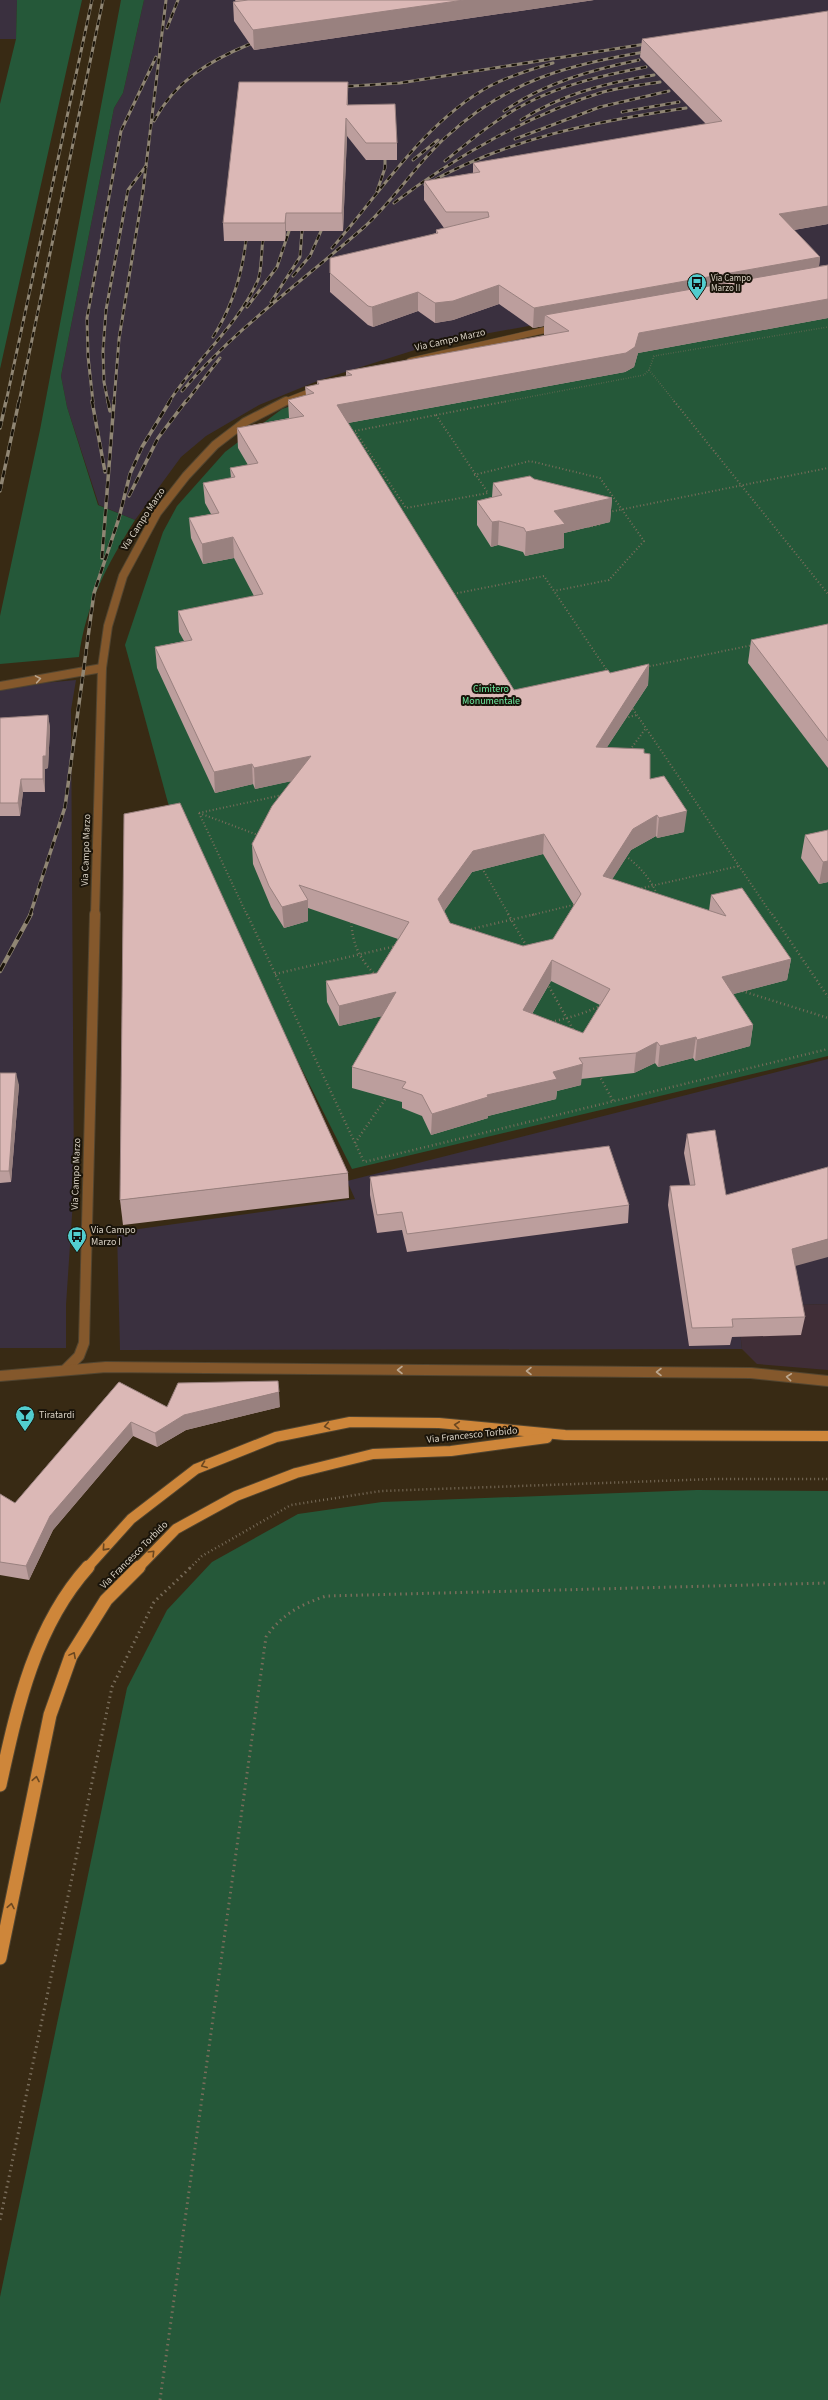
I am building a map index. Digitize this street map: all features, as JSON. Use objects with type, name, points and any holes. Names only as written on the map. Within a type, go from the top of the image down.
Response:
[{"type":"main road","name":"Via Francesco Torbido","points":[[0,1785],[17,1706],[49,1621],[86,1569],[131,1519],[196,1469],[276,1437],[350,1422],[439,1423],[565,1435],[828,1436]]},
{"type":"main road","name":"Via Francesco Torbido","points":[[0,1958],[50,1715],[71,1656],[106,1600],[176,1529],[236,1496],[296,1472],[373,1454],[451,1451],[565,1435]]},
{"type":"street","name":"Via Campo Marzo","points":[[398,365],[567,325]]},
{"type":"street","name":"Via Campo Marzo","points":[[65,1370],[79,1356],[84,1343],[102,668],[108,621],[133,553],[167,500],[192,469],[222,438],[256,416],[295,397],[324,386]]},
{"type":"street","points":[[0,686],[102,668]]},
{"type":"street","points":[[0,1376],[106,1367],[751,1373],[828,1381]]},
{"type":"path","points":[[436,415],[474,475],[488,493],[406,508],[355,431],[436,415],[644,375],[649,370],[654,356],[828,327]]},
{"type":"path","points":[[649,370],[828,594]]},
{"type":"path","points":[[474,475],[530,461],[600,478],[644,541],[609,580],[554,591]]},
{"type":"path","points":[[608,512],[828,468]]},
{"type":"path","points":[[586,504],[594,515],[602,524],[589,527],[573,507],[586,504]]},
{"type":"path","points":[[594,515],[601,513]]},
{"type":"path","points":[[458,600],[453,594],[544,576],[610,675],[603,676]]},
{"type":"path","points":[[641,668],[758,644]]},
{"type":"path","points":[[630,704],[828,997]]},
{"type":"path","points":[[622,719],[637,715]]},
{"type":"path","points":[[628,753],[646,728]]},
{"type":"path","points":[[199,813],[284,794]]},
{"type":"path","points":[[199,813],[264,837]]},
{"type":"path","points":[[199,813],[364,1162],[828,1049]]},
{"type":"path","points":[[453,816],[456,822]]},
{"type":"path","points":[[490,817],[538,819],[584,831],[622,851],[650,878],[664,910],[662,946],[641,979],[604,1006],[567,1018],[554,1022],[498,1026],[444,1016],[397,995],[365,965],[350,930],[353,895],[366,874],[372,865],[403,840],[444,824],[490,817]]},
{"type":"path","points":[[480,864],[530,952]]},
{"type":"path","points":[[630,891],[739,866]]},
{"type":"path","points":[[358,872],[366,874]]},
{"type":"path","points":[[466,930],[578,903]]},
{"type":"path","points":[[275,974],[398,946]]},
{"type":"path","points":[[651,962],[659,964]]},
{"type":"path","points":[[544,978],[578,1039]]},
{"type":"path","points":[[740,990],[828,1018]]},
{"type":"path","points":[[598,1073],[614,1101]]},
{"type":"path","points":[[355,1143],[390,1092]]},
{"type":"path","points":[[0,2220],[112,1687],[154,1602],[202,1556],[291,1505],[381,1491],[714,1479],[828,1479]]},
{"type":"path","points":[[160,2400],[266,1638],[277,1620],[294,1608],[326,1596],[828,1583]]},
{"type":"shaded area","points":[[0,0],[17,0],[16,39],[0,39]]},
{"type":"shaded area","points":[[144,0],[828,0],[828,272],[462,338],[418,349],[320,380],[259,405],[206,436],[181,457],[135,520],[99,505],[67,407],[61,376],[114,108],[123,93]]},
{"type":"shaded area","points":[[76,680],[71,710],[74,1186],[66,1305],[66,1348],[0,1348],[0,687]]},
{"type":"shaded area","points":[[828,1059],[828,1304],[737,1307],[742,1349],[120,1350],[117,1232],[355,1199],[347,1181]]},
{"type":"shaded area","points":[[828,1304],[828,1370],[757,1364],[742,1349],[737,1307]]},
{"type":"green space","points":[[17,0],[82,0],[0,369],[0,104],[16,39]]},
{"type":"green space","points":[[121,0],[144,0],[123,93],[114,108],[61,376],[67,407],[98,505],[135,520],[107,569],[92,603],[86,620],[79,657],[0,664],[0,616],[40,430]]},
{"type":"green space","name":"Cimitero Monumentale","points":[[828,287],[828,1056],[352,1169],[168,803],[125,645],[163,532],[177,506],[225,452],[282,409],[410,366]]},
{"type":"green space","points":[[697,1490],[828,1491],[828,2400],[0,2400],[0,2297],[127,1688],[167,1610],[212,1562],[298,1514],[382,1502]]},
{"type":"building","points":[[248,0],[464,0],[253,30],[233,2]]},
{"type":"building","points":[[828,11],[828,206],[779,214],[820,257],[534,308],[499,285],[453,301],[435,303],[418,292],[372,307],[368,306],[330,273],[330,258],[438,233],[436,230],[489,217],[488,212],[446,212],[424,181],[480,172],[473,163],[722,121],[642,39]]},
{"type":"building","points":[[239,82],[348,82],[347,105],[395,104],[397,143],[366,143],[346,118],[342,213],[286,213],[285,223],[223,223]]},
{"type":"building","points":[[828,265],[828,299],[639,333],[635,347],[626,353],[337,405],[514,690],[608,670],[610,673],[649,664],[596,747],[644,749],[644,753],[650,754],[650,779],[664,776],[687,811],[659,818],[657,815],[633,829],[603,876],[726,916],[711,895],[742,888],[791,959],[722,977],[753,1025],[697,1040],[696,1037],[660,1046],[657,1042],[636,1053],[579,1058],[583,1064],[553,1072],[557,1079],[487,1095],[488,1097],[432,1114],[422,1095],[402,1088],[406,1082],[352,1067],[396,992],[339,1006],[326,981],[377,973],[409,922],[299,885],[308,900],[282,907],[269,886],[252,844],[272,806],[311,756],[254,768],[252,764],[214,772],[155,647],[192,640],[178,611],[263,594],[233,537],[202,544],[189,518],[219,513],[203,483],[235,477],[230,468],[258,463],[237,428],[304,416],[288,400],[314,393],[305,387],[319,384],[317,381],[352,375],[346,371],[569,331],[545,315]],"holes":[[[544,834],[581,894],[553,939],[523,946],[450,923],[438,899],[473,851]],[[552,960],[610,989],[583,1033],[523,1010]]]},
{"type":"building","points":[[530,476],[534,479],[612,498],[554,511],[565,524],[526,532],[524,528],[499,521],[492,522],[477,501],[502,495],[493,483]]},
{"type":"building","points":[[828,624],[828,741],[751,640]]},
{"type":"building","points":[[48,715],[46,756],[43,756],[43,779],[21,779],[18,803],[0,803],[0,718]]},
{"type":"building","points":[[180,803],[348,1173],[120,1200],[124,814]]},
{"type":"building","points":[[828,830],[828,861],[823,862],[805,835]]},
{"type":"building","points":[[0,1073],[16,1073],[9,1171],[0,1171]]},
{"type":"building","points":[[715,1130],[726,1195],[828,1167],[828,1239],[792,1249],[805,1317],[732,1319],[733,1327],[692,1328],[670,1186],[695,1185],[687,1134]]},
{"type":"building","points":[[609,1146],[629,1205],[407,1234],[402,1212],[377,1215],[370,1177]]},
{"type":"building","points":[[278,1381],[279,1392],[184,1415],[155,1433],[131,1422],[50,1516],[26,1566],[0,1562],[0,1494],[15,1503],[119,1382],[167,1407],[178,1383]]},
{"type":"railway","points":[[6,402],[92,0]]},
{"type":"railway","points":[[19,402],[103,0]]},
{"type":"railway","points":[[114,402],[119,339],[143,191],[166,0]]},
{"type":"railway","points":[[167,28],[178,0]]},
{"type":"railway","points":[[337,87],[400,83],[652,43]]},
{"type":"railway","points":[[154,121],[172,94],[194,74],[207,65],[250,44]]},
{"type":"railway","points":[[182,391],[223,347],[362,229],[384,207],[424,159],[469,117],[516,88],[541,78],[566,69],[593,62],[651,51]]},
{"type":"railway","points":[[93,402],[88,356],[87,318],[121,131],[156,57]]},
{"type":"railway","points":[[504,111],[552,85],[603,68],[639,60]]},
{"type":"railway","points":[[332,248],[404,160],[444,119],[466,101],[490,86],[521,73],[553,63]]},
{"type":"railway","points":[[445,161],[495,122],[541,96],[570,85],[615,73],[646,67]]},
{"type":"railway","points":[[521,120],[568,96],[602,86],[654,75]]},
{"type":"railway","points":[[394,203],[442,169],[468,153],[494,138],[548,112],[603,92],[624,87],[660,82]]},
{"type":"railway","points":[[515,139],[600,107],[669,91]]},
{"type":"railway","points":[[622,112],[679,102]]},
{"type":"railway","points":[[425,185],[488,155],[552,134],[618,119],[686,108]]},
{"type":"railway","points":[[413,160],[438,140]]},
{"type":"railway","points":[[377,191],[385,168],[385,160]]},
{"type":"railway","points":[[108,402],[104,382],[103,351],[106,310],[128,190],[146,166]]},
{"type":"railway","points":[[247,307],[277,267],[289,231]]},
{"type":"railway","points":[[271,302],[300,257],[302,231]]},
{"type":"railway","points":[[293,276],[310,256],[321,231]]},
{"type":"railway","points":[[213,337],[231,303],[239,279],[246,240]]},
{"type":"railway","points":[[169,402],[179,387],[228,328],[250,297],[259,276],[263,240]]},
{"type":"railway","points":[[186,402],[220,358]]},
{"type":"railway","points":[[0,428],[6,401]]},
{"type":"railway","points":[[0,491],[19,401]]},
{"type":"railway","points":[[92,401],[105,472]]},
{"type":"railway","points":[[108,401],[110,411]]},
{"type":"railway","points":[[102,558],[114,401]]},
{"type":"railway","points":[[30,915],[65,807],[94,593],[119,518],[130,474],[142,447],[170,401]]},
{"type":"railway","points":[[129,496],[158,438],[186,401]]},
{"type":"railway","points":[[0,971],[31,914]]},
{"type":"place","name":"Via Campo Marzo II","points":[[697,300]]},
{"type":"place","name":"Via Campo Marzo I","points":[[77,1253]]},
{"type":"place","name":"Tiratardi","points":[[25,1432]]}]
